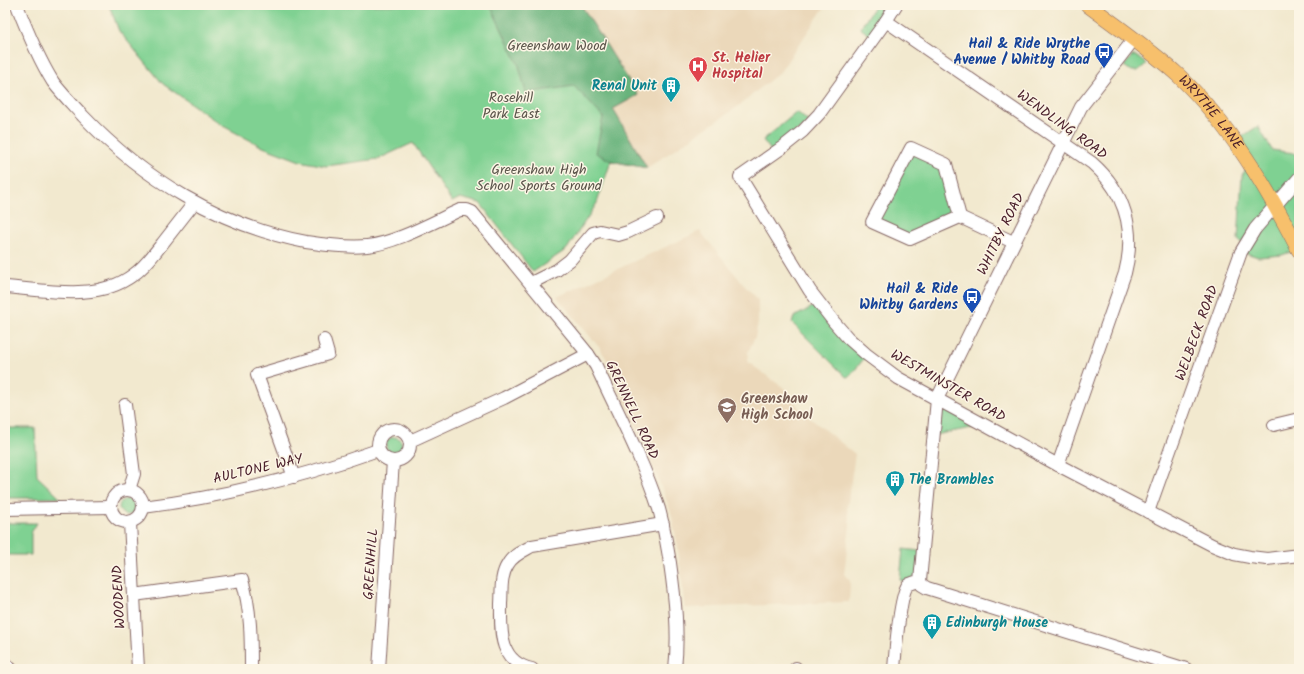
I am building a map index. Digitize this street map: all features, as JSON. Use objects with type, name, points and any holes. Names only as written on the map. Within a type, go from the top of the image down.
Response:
[{"type":"main road","name":"WRYTHE LANE","points":[[1088,5],[1134,39],[1179,77],[1208,107],[1249,162],[1276,205],[1299,250]]},
{"type":"street","points":[[5,287],[70,293],[97,290],[118,284],[134,275],[149,260],[194,203],[148,173],[104,138],[66,98],[54,83],[41,61],[17,5]]},
{"type":"street","name":"WESTMINSTER ROAD","points":[[896,5],[819,114],[803,131],[788,143],[740,177],[810,291],[848,338],[883,368],[898,378],[1212,546],[1234,554],[1267,559],[1299,555]]},
{"type":"street","name":"WENDLING ROAD","points":[[886,21],[1092,163],[1111,183],[1124,208],[1128,221],[1130,246],[1129,259],[1058,464]]},
{"type":"street","name":"WHITBY ROAD","points":[[920,581],[937,399],[1013,242],[1081,107],[1134,39]]},
{"type":"street","points":[[960,217],[946,164],[911,148],[872,222],[910,239],[960,217],[1013,242]]},
{"type":"street","name":"WELBECK ROAD","points":[[1148,512],[1241,252],[1255,229],[1299,178]]},
{"type":"street","name":"GRENNELL ROAD","points":[[194,203],[255,229],[286,238],[328,246],[367,246],[398,238],[460,210],[472,212],[588,354],[596,366],[636,450],[663,524],[676,602],[677,631],[675,669]]},
{"type":"street","points":[[531,283],[557,270],[570,260],[593,233],[600,232],[618,235],[628,232],[657,218]]},
{"type":"street","points":[[294,477],[257,375],[328,354],[324,340]]},
{"type":"street","points":[[410,441],[504,398],[588,354]]},
{"type":"street","points":[[126,405],[134,474],[129,490]]},
{"type":"street","points":[[1274,425],[1299,419]]},
{"type":"street","points":[[389,429],[404,432],[410,441],[407,456],[398,461],[384,458],[378,450],[378,440],[384,432],[389,429]]},
{"type":"street","name":"AULTONE WAY","points":[[143,507],[258,486],[294,477],[378,450]]},
{"type":"street","name":"GREENHILL","points":[[379,669],[393,461]]},
{"type":"street","points":[[129,490],[138,494],[142,498],[143,507],[142,514],[139,518],[130,523],[124,522],[115,517],[111,507],[112,502],[118,493],[129,490]]},
{"type":"street","points":[[5,509],[111,507]]},
{"type":"street","name":"WOODEND","points":[[130,523],[138,669]]},
{"type":"street","points":[[532,669],[519,664],[511,657],[502,641],[502,583],[504,572],[514,557],[526,549],[538,545],[663,524]]},
{"type":"street","points":[[134,595],[242,580],[246,591],[251,631],[251,669]]},
{"type":"street","points":[[894,669],[904,591],[907,586],[920,581],[922,585],[927,588],[1186,669]]},
{"type":"street","points":[[5,664],[11,669]]},
{"type":"shaded area","name":"St. Helier Hospital","points":[[581,5],[826,5],[780,72],[736,108],[647,168],[613,108],[638,95]]},
{"type":"shaded area","name":"Greenshaw High School","points":[[700,231],[744,285],[758,299],[758,322],[755,337],[748,352],[748,362],[785,389],[801,411],[855,454],[847,508],[850,525],[844,574],[850,581],[849,602],[685,608],[678,547],[671,512],[656,473],[608,361],[599,347],[557,297]]},
{"type":"green space","name":"Rosehill Park East","points":[[109,5],[581,5],[638,95],[613,109],[647,168],[611,161],[597,203],[567,249],[533,272],[480,203],[460,198],[452,202],[413,143],[378,159],[326,166],[300,161],[263,147],[223,126],[163,84],[119,31]]},
{"type":"green space","name":"Greenshaw Wood","points":[[490,5],[581,5],[638,95],[613,109],[647,168],[611,161],[596,153],[603,117],[574,86],[526,93],[519,66]]},
{"type":"green space","points":[[876,5],[894,5],[872,37],[860,28]]},
{"type":"green space","points":[[1132,56],[1136,56],[1146,64],[1138,71],[1131,71],[1124,66]]},
{"type":"green space","points":[[797,112],[809,122],[772,152],[763,140]]},
{"type":"green space","points":[[1258,126],[1272,150],[1294,153],[1299,159],[1299,249],[1282,255],[1258,257],[1243,252],[1246,246],[1238,240],[1242,175],[1252,161],[1236,141]]},
{"type":"green space","points":[[911,148],[946,164],[960,217],[910,239],[872,222]]},
{"type":"green space","points":[[818,304],[866,356],[850,376],[846,377],[792,323],[794,317]]},
{"type":"green space","points":[[938,402],[982,426],[935,435]]},
{"type":"green space","points":[[5,428],[35,428],[37,476],[60,498],[5,498]]},
{"type":"green space","points":[[391,437],[397,437],[402,442],[400,451],[397,453],[391,453],[386,448],[386,442]]},
{"type":"green space","points":[[127,499],[133,501],[135,507],[133,513],[127,515],[121,513],[119,507],[121,501]]},
{"type":"green space","points":[[5,523],[37,523],[31,533],[31,555],[5,555]]},
{"type":"green space","points":[[903,549],[920,551],[917,580],[907,583],[900,580]]},
{"type":"place","name":"Hail & Ride Wrythe Avenue / Whitby Road","points":[[1104,69]]},
{"type":"place","name":"St. Helier Hospital","points":[[698,83]]},
{"type":"place","name":"Renal Unit","points":[[671,103]]},
{"type":"place","name":"Hail & Ride Whitby Gardens","points":[[972,314]]},
{"type":"place","name":"Greenshaw High School","points":[[727,424]]},
{"type":"place","name":"The Brambles","points":[[895,497]]},
{"type":"place","name":"Edinburgh House","points":[[932,640]]},
{"type":"park label","name":"Greenshaw High School Sports Ground","points":[[539,178]]}]
